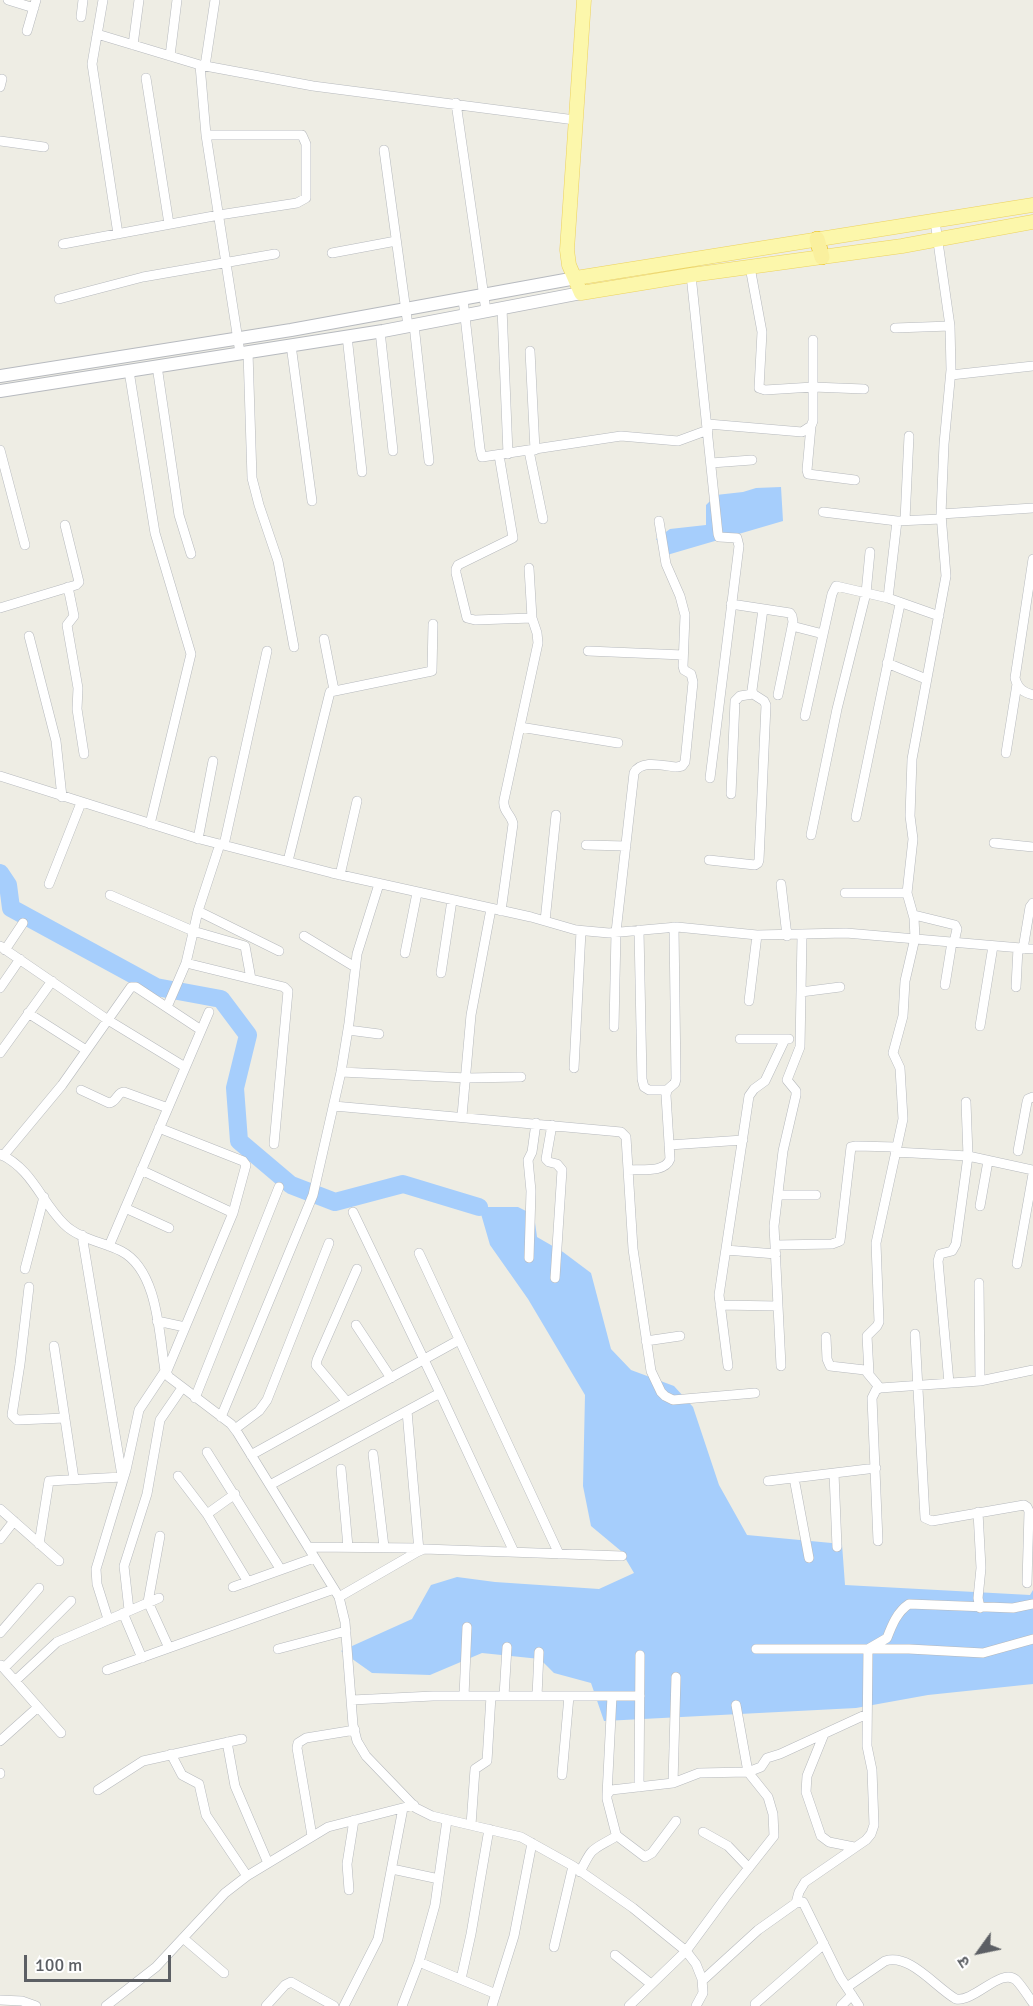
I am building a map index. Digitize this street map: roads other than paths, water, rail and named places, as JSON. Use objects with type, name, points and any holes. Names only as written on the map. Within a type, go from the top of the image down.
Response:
[{"type":"highway","points":[[817,239],[822,257]]},
{"type":"main road","points":[[581,293],[569,265],[567,250],[584,0]]},
{"type":"main road","points":[[0,376],[238,338],[576,278],[1033,205]]},
{"type":"main road","points":[[0,391],[411,326],[581,293],[691,275],[902,246],[1033,222]]},
{"type":"street","points":[[8,0],[35,4],[27,31]]},
{"type":"street","points":[[81,17],[83,0]]},
{"type":"street","points":[[103,0],[93,70],[118,234]]},
{"type":"street","points":[[133,45],[139,0]]},
{"type":"street","points":[[170,56],[177,0]]},
{"type":"street","points":[[215,0],[202,65],[206,135],[238,338],[244,353],[252,478],[278,561],[294,647]]},
{"type":"street","points":[[98,34],[202,65],[319,87],[575,120]]},
{"type":"street","points":[[146,78],[169,225]]},
{"type":"street","points":[[456,103],[486,311]]},
{"type":"street","points":[[63,244],[303,201],[306,198],[306,144],[302,135],[206,135]]},
{"type":"street","points":[[0,141],[44,147]]},
{"type":"street","points":[[384,150],[405,309],[411,326],[429,461]]},
{"type":"street","points":[[869,1373],[867,1336],[879,1322],[876,1243],[903,1113],[900,1068],[893,1053],[903,1016],[905,981],[915,938],[914,915],[907,892],[913,840],[910,816],[912,759],[946,576],[941,517],[944,444],[951,375],[950,326],[934,221]]},
{"type":"street","points":[[332,254],[396,241]]},
{"type":"street","points":[[59,299],[143,277],[275,254]]},
{"type":"street","points":[[750,267],[762,332],[759,388],[765,390],[813,387],[864,389]]},
{"type":"street","points":[[691,275],[718,534],[723,539],[737,538],[738,542],[710,778]]},
{"type":"street","points":[[463,299],[482,457],[621,436],[678,441],[708,427],[802,432],[811,426]]},
{"type":"street","points":[[502,308],[503,455],[513,538],[458,565],[456,573],[467,618],[475,620],[532,618]]},
{"type":"street","points":[[895,328],[950,326]]},
{"type":"street","points":[[380,331],[393,451]]},
{"type":"street","points":[[348,336],[363,472]]},
{"type":"street","points":[[813,340],[813,420],[808,474],[855,480]]},
{"type":"street","points":[[291,345],[312,501]]},
{"type":"street","points":[[530,351],[532,450],[543,519]]},
{"type":"street","points":[[157,366],[179,515],[191,554]]},
{"type":"street","points":[[951,375],[1033,366]]},
{"type":"street","points":[[129,371],[155,533],[191,654],[150,824]]},
{"type":"street","points":[[888,598],[901,521],[909,436]]},
{"type":"street","points":[[0,450],[25,545]]},
{"type":"street","points":[[711,463],[752,460]]},
{"type":"street","points":[[823,512],[901,521],[1033,508]]},
{"type":"street","points":[[614,1027],[616,932],[636,769],[646,764],[677,767],[682,766],[685,762],[693,677],[684,669],[683,606],[666,564],[659,521]]},
{"type":"street","points":[[0,608],[80,582],[65,525]]},
{"type":"street","points":[[811,835],[838,705],[866,593],[870,552]]},
{"type":"street","points":[[1006,753],[1033,560]]},
{"type":"street","points":[[462,1116],[472,1006],[496,910],[513,824],[505,809],[504,800],[538,643],[532,618],[528,568]]},
{"type":"street","points":[[805,716],[832,594],[836,586],[888,598],[939,616]]},
{"type":"street","points":[[68,587],[74,616],[67,625],[78,688],[77,710],[84,754]]},
{"type":"street","points":[[731,604],[790,613],[793,619],[792,627],[778,695]]},
{"type":"street","points":[[856,817],[900,604]]},
{"type":"street","points":[[753,694],[763,609]]},
{"type":"street","points":[[288,861],[328,696],[334,690],[432,671],[433,624]]},
{"type":"street","points":[[792,627],[823,634]]},
{"type":"street","points":[[29,636],[56,741],[62,797]]},
{"type":"street","points":[[324,639],[334,690]]},
{"type":"street","points":[[167,1007],[186,963],[198,911],[222,845],[267,651]]},
{"type":"street","points":[[588,651],[683,655]]},
{"type":"street","points":[[887,663],[926,679]]},
{"type":"street","points":[[1017,684],[1024,692],[1033,695]]},
{"type":"street","points":[[709,860],[755,865],[759,860],[766,705],[753,694],[740,696],[735,701],[730,794]]},
{"type":"street","points":[[520,727],[618,743]]},
{"type":"street","points":[[198,839],[213,761]]},
{"type":"street","points":[[0,776],[198,839],[339,875],[581,931],[616,932],[674,927],[757,935],[802,936],[846,933],[1025,949]]},
{"type":"street","points":[[339,875],[357,801]]},
{"type":"street","points":[[49,884],[81,803]]},
{"type":"street","points":[[544,921],[556,814]]},
{"type":"street","points":[[994,843],[1033,847]]},
{"type":"street","points":[[586,845],[626,846]]},
{"type":"street","points":[[221,1417],[313,1195],[341,1072],[357,954],[379,884]]},
{"type":"street","points":[[781,884],[787,936]]},
{"type":"street","points":[[844,892],[907,892]]},
{"type":"street","points":[[405,954],[417,893]]},
{"type":"street","points":[[110,896],[193,931],[245,946],[251,979]]},
{"type":"street","points":[[441,973],[453,900]]},
{"type":"street","points":[[1016,987],[1025,949],[1030,908],[1033,903]]},
{"type":"street","points":[[198,911],[279,951]]},
{"type":"street","points":[[914,915],[955,925],[957,929],[945,985]]},
{"type":"street","points":[[23,922],[3,948],[108,1020],[185,1067]]},
{"type":"street","points":[[639,930],[642,1079],[644,1087],[649,1090],[667,1090],[676,1079],[674,927]]},
{"type":"street","points":[[574,1068],[581,931]]},
{"type":"street","points":[[749,1001],[757,935]]},
{"type":"street","points":[[304,936],[355,967]]},
{"type":"street","points":[[781,1366],[774,1226],[783,1151],[796,1095],[796,1090],[787,1080],[798,1052],[800,1039],[802,936]]},
{"type":"street","points":[[980,1026],[993,946]]},
{"type":"street","points":[[0,988],[20,959]]},
{"type":"street","points":[[186,963],[284,987],[288,992],[274,1144]]},
{"type":"street","points":[[0,1053],[52,981]]},
{"type":"street","points":[[201,1030],[134,987],[129,989],[62,1085],[1,1155],[23,1170],[62,1222],[70,1229],[124,1252],[146,1276],[152,1289],[166,1372],[172,1381],[235,1430],[336,1593],[343,1609],[357,1741],[366,1756],[414,1805],[432,1816],[521,1837],[576,1869],[633,1908],[686,1951],[696,1964],[702,1981],[703,1993],[696,2006]]},
{"type":"street","points":[[801,992],[840,987]]},
{"type":"street","points":[[109,1246],[209,1012]]},
{"type":"street","points":[[28,1013],[86,1050]]},
{"type":"street","points":[[348,1030],[379,1034]]},
{"type":"street","points":[[740,1039],[800,1039]]},
{"type":"street","points":[[728,1366],[720,1290],[750,1093],[765,1081],[785,1039]]},
{"type":"street","points":[[341,1072],[467,1078],[521,1077]]},
{"type":"street","points":[[81,1090],[109,1103],[124,1092],[168,1108]]},
{"type":"street","points":[[628,1170],[666,1166],[670,1159],[667,1090]]},
{"type":"street","points":[[1018,1151],[1027,1102],[1033,1097]]},
{"type":"street","points":[[949,1383],[938,1256],[952,1251],[956,1244],[968,1156],[966,1102]]},
{"type":"street","points":[[334,1106],[621,1132],[626,1137],[633,1248],[652,1376],[661,1392],[673,1400],[755,1392]]},
{"type":"street","points":[[529,1258],[531,1191],[528,1160],[532,1152],[536,1124]]},
{"type":"street","points":[[552,1125],[546,1159],[557,1164],[562,1170],[555,1278]]},
{"type":"street","points":[[108,1619],[97,1584],[96,1569],[140,1410],[166,1372],[233,1213],[245,1163],[159,1128]]},
{"type":"street","points":[[669,1145],[743,1140]]},
{"type":"street","points":[[726,1250],[776,1250],[837,1244],[841,1236],[851,1148],[856,1146],[968,1156],[1033,1170]]},
{"type":"street","points":[[981,1206],[988,1161]]},
{"type":"street","points":[[141,1170],[233,1213]]},
{"type":"street","points":[[1017,1264],[1033,1174]]},
{"type":"street","points":[[195,1398],[279,1187]]},
{"type":"street","points":[[778,1195],[816,1195]]},
{"type":"street","points":[[25,1269],[44,1197]]},
{"type":"street","points":[[125,1208],[169,1228]]},
{"type":"street","points":[[353,1212],[514,1552]]},
{"type":"street","points":[[82,1235],[122,1480]]},
{"type":"street","points":[[235,1430],[259,1411],[267,1400],[329,1243]]},
{"type":"street","points":[[419,1253],[559,1554]]},
{"type":"street","points":[[347,1402],[316,1365],[357,1269]]},
{"type":"street","points":[[979,1282],[980,1381]]},
{"type":"street","points":[[29,1287],[12,1415],[17,1419],[65,1418]]},
{"type":"street","points":[[720,1305],[778,1306]]},
{"type":"street","points":[[157,1321],[185,1327]]},
{"type":"street","points":[[356,1325],[391,1378]]},
{"type":"street","points":[[915,1334],[925,1518],[932,1521],[1024,1505],[1028,1507],[1031,1538],[1027,1583]]},
{"type":"street","points":[[646,1341],[680,1336]]},
{"type":"street","points":[[826,1337],[827,1359],[830,1366],[865,1370],[880,1388]]},
{"type":"street","points":[[251,1455],[459,1340]]},
{"type":"street","points":[[54,1346],[74,1479]]},
{"type":"street","points":[[878,1541],[873,1393],[880,1388],[980,1381],[1033,1370]]},
{"type":"street","points":[[142,1658],[126,1611],[124,1566],[147,1494],[160,1420],[182,1388]]},
{"type":"street","points":[[270,1485],[440,1393]]},
{"type":"street","points":[[407,1410],[419,1549]]},
{"type":"street","points":[[207,1452],[281,1570]]},
{"type":"street","points":[[373,1454],[384,1547]]},
{"type":"street","points":[[768,1481],[876,1468]]},
{"type":"street","points":[[341,1469],[348,1547]]},
{"type":"street","points":[[834,1473],[837,1547]]},
{"type":"street","points":[[178,1476],[207,1514],[248,1582]]},
{"type":"street","points":[[794,1478],[809,1557]]},
{"type":"street","points":[[39,1544],[48,1483],[52,1479],[122,1480]]},
{"type":"street","points":[[207,1514],[235,1494]]},
{"type":"street","points":[[0,1509],[59,1561]]},
{"type":"street","points":[[978,1512],[981,1568],[978,1598],[980,1608]]},
{"type":"street","points":[[0,1539],[14,1521]]},
{"type":"street","points":[[160,1536],[148,1602],[169,1648]]},
{"type":"street","points":[[308,1547],[384,1547],[622,1556]]},
{"type":"street","points":[[107,1670],[336,1593],[419,1549]]},
{"type":"street","points":[[233,1587],[314,1558]]},
{"type":"street","points":[[0,1633],[39,1588]]},
{"type":"street","points":[[15,1681],[57,1642],[159,1598]]},
{"type":"street","points":[[61,1733],[2,1666],[71,1601]]},
{"type":"street","points":[[868,1649],[887,1638],[892,1624],[904,1607],[909,1604],[1013,1608],[1033,1604]]},
{"type":"street","points":[[464,1696],[467,1628]]},
{"type":"street","points":[[278,1649],[346,1631]]},
{"type":"street","points":[[756,1649],[868,1649],[982,1653],[1033,1639]]},
{"type":"street","points":[[504,1696],[507,1647]]},
{"type":"street","points":[[796,1903],[805,1882],[869,1837],[874,1826],[872,1770],[867,1746],[868,1649]]},
{"type":"street","points":[[537,1696],[539,1652]]},
{"type":"street","points":[[639,1787],[640,1655]]},
{"type":"street","points":[[673,1783],[676,1677]]},
{"type":"street","points":[[351,1700],[464,1696],[640,1696]]},
{"type":"street","points":[[471,1825],[475,1769],[487,1761],[491,1696]]},
{"type":"street","points":[[561,1775],[569,1696]]},
{"type":"street","points":[[612,1696],[606,1795],[616,1835],[648,1857],[676,1821]]},
{"type":"street","points":[[629,2006],[686,1951],[772,1839],[775,1828],[773,1814],[768,1797],[747,1772],[736,1705]]},
{"type":"street","points":[[0,1741],[38,1707]]},
{"type":"street","points":[[606,1795],[611,1790],[673,1783],[699,1773],[747,1772],[761,1767],[767,1758],[867,1714]]},
{"type":"street","points":[[312,1836],[298,1743],[306,1737],[355,1730]]},
{"type":"street","points":[[824,1734],[807,1776],[806,1792],[821,1836],[829,1842],[854,1847]]},
{"type":"street","points":[[98,1790],[143,1761],[242,1739]]},
{"type":"street","points":[[227,1742],[235,1785],[268,1863]]},
{"type":"street","points":[[171,1754],[182,1775],[198,1782],[206,1815],[247,1876]]},
{"type":"street","points":[[106,2006],[156,1967],[225,1893],[247,1876],[328,1827],[414,1805]]},
{"type":"street","points":[[344,2006],[378,1939],[403,1808]]},
{"type":"street","points":[[349,1890],[347,1864],[354,1820]]},
{"type":"street","points":[[402,2006],[419,1962],[435,1905],[447,1820]]},
{"type":"street","points":[[461,1979],[489,1829]]},
{"type":"street","points":[[703,1832],[728,1846],[749,1868]]},
{"type":"street","points":[[554,1947],[576,1869],[590,1852],[616,1835]]},
{"type":"street","points":[[492,2006],[514,1936],[532,1843]]},
{"type":"street","points":[[392,1869],[439,1879]]},
{"type":"street","points":[[702,1981],[758,1930],[796,1903],[803,1902],[859,2006]]},
{"type":"street","points":[[183,1938],[224,1973]]},
{"type":"street","points":[[755,2004],[824,1944]]},
{"type":"street","points":[[615,1955],[651,1984]]},
{"type":"street","points":[[841,2006],[849,1991],[885,1961],[892,1959],[903,1961],[917,1969],[956,1999],[968,1998],[1002,1977],[1009,1977],[1015,1979],[1033,2003]]},
{"type":"street","points":[[419,1962],[496,1994]]},
{"type":"street","points":[[266,2006],[285,1985],[291,1982],[334,2006]]},
{"type":"street","points":[[0,2000],[22,2001],[36,2006]]},
{"type":"water","points":[[781,487],[783,521],[667,555],[656,539],[670,529],[706,525],[706,505],[716,495],[756,488]]},
{"type":"water","points":[[479,1207],[518,1207],[534,1215],[537,1237],[563,1252],[591,1273],[611,1349],[631,1370],[674,1386],[693,1407],[719,1485],[747,1535],[842,1544],[845,1585],[1030,1595],[1033,1590],[1033,1684],[928,1695],[856,1708],[604,1721],[591,1683],[554,1673],[540,1659],[482,1653],[430,1675],[372,1673],[341,1651],[412,1619],[431,1585],[457,1577],[599,1589],[634,1573],[621,1551],[591,1526],[583,1486],[585,1395],[528,1299],[490,1245]]},
{"type":"waterway","points":[[0,873],[8,885],[11,908],[156,987],[221,999],[248,1035],[235,1088],[239,1141],[291,1185],[335,1202],[403,1184],[479,1207]]}]
